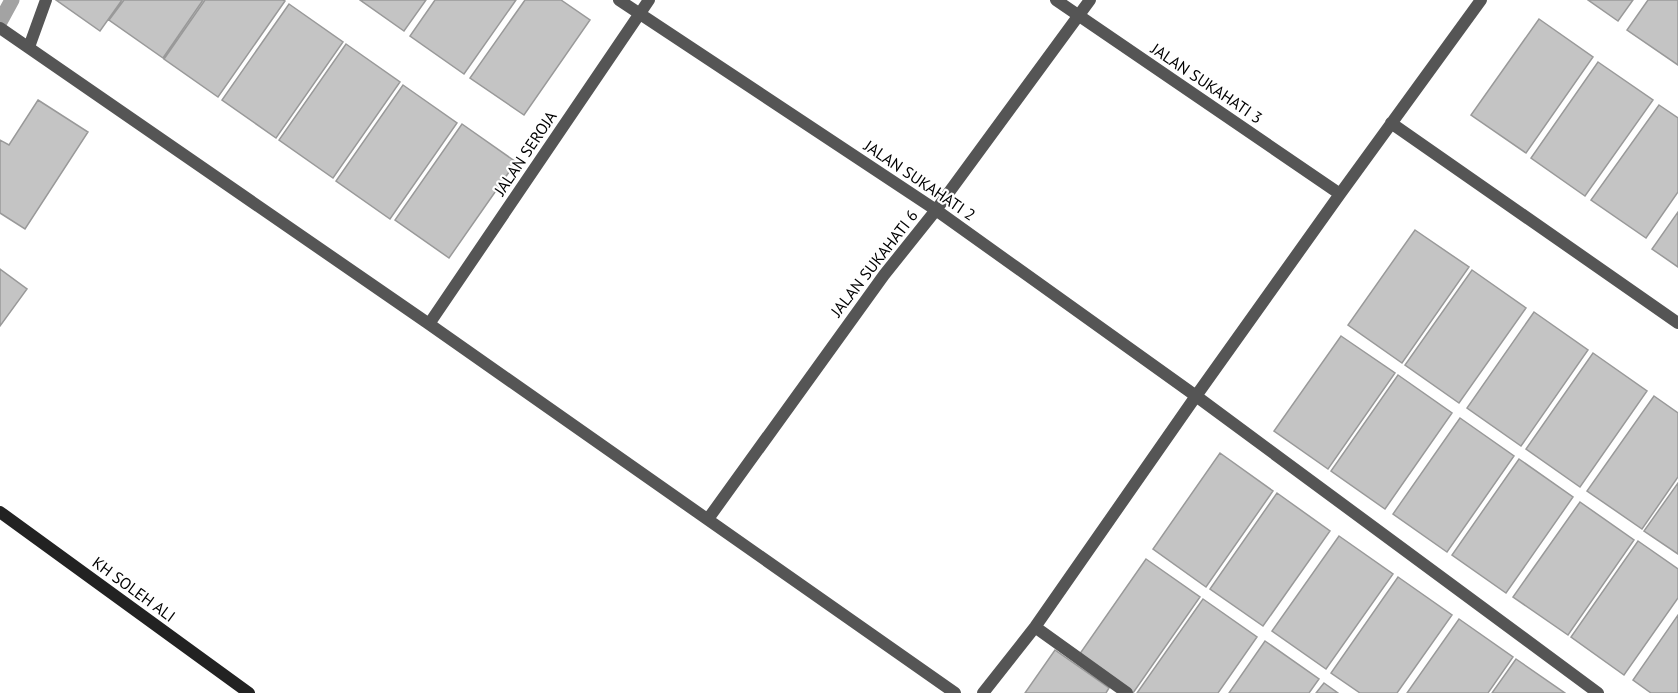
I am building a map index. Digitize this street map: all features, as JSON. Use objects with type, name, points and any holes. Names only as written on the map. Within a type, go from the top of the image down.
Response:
[{"type":"street","points":[[28,47],[46,0]]},
{"type":"street","name":"JALAN SUKAHATI 2","points":[[619,0],[936,210],[1196,396],[1598,693]]},
{"type":"street","name":"JALAN SEROJA","points":[[429,324],[649,0]]},
{"type":"street","name":"JALAN SUKAHATI 3","points":[[1056,0],[1340,194]]},
{"type":"street","name":"JALAN SUKAHATI 6","points":[[708,519],[884,275],[936,210],[1090,0]]},
{"type":"street","points":[[983,693],[1035,627],[1196,396],[1481,0]]},
{"type":"street","points":[[0,28],[429,324],[955,693]]},
{"type":"street","points":[[1391,123],[1678,323]]},
{"type":"street","name":"KH SOLEH ALI","points":[[0,512],[249,693]]},
{"type":"street","points":[[1035,627],[1127,693]]},
{"type":"building","points":[[56,0],[122,0],[100,31]]},
{"type":"building","points":[[124,0],[203,0],[163,58],[109,20]]},
{"type":"building","points":[[205,0],[285,1],[218,97],[164,59]]},
{"type":"building","points":[[360,0],[426,0],[404,31]]},
{"type":"building","points":[[435,0],[516,0],[464,74],[410,36]]},
{"type":"building","points":[[525,0],[561,0],[590,20],[524,115],[470,78]]},
{"type":"building","points":[[1588,0],[1633,0],[1618,21]]},
{"type":"building","points":[[1648,0],[1678,0],[1678,65],[1627,30]]},
{"type":"building","points":[[289,4],[343,42],[276,138],[222,100]]},
{"type":"building","points":[[1539,19],[1593,57],[1526,153],[1471,115]]},
{"type":"building","points":[[346,44],[400,82],[333,178],[279,140]]},
{"type":"building","points":[[1598,62],[1653,100],[1585,196],[1531,158]]},
{"type":"building","points":[[403,85],[457,123],[390,219],[336,181]]},
{"type":"building","points":[[38,100],[88,132],[25,229],[0,213],[0,140],[9,145]]},
{"type":"building","points":[[1659,105],[1678,118],[1678,192],[1646,238],[1591,200]]},
{"type":"building","points":[[462,124],[516,162],[449,258],[395,220]]},
{"type":"building","points":[[1678,212],[1678,267],[1652,249]]},
{"type":"building","points":[[1415,230],[1469,267],[1402,363],[1348,325]]},
{"type":"building","points":[[0,269],[27,289],[0,326]]},
{"type":"building","points":[[1472,270],[1526,308],[1459,403],[1405,365]]},
{"type":"building","points":[[1534,312],[1588,350],[1521,446],[1467,408]]},
{"type":"building","points":[[1341,336],[1395,373],[1328,469],[1274,431]]},
{"type":"building","points":[[1593,353],[1647,391],[1580,487],[1526,449]]},
{"type":"building","points":[[1398,375],[1452,413],[1385,509],[1331,471]]},
{"type":"building","points":[[1654,396],[1678,413],[1678,477],[1642,529],[1587,491]]},
{"type":"building","points":[[1460,418],[1514,456],[1447,552],[1393,514]]},
{"type":"building","points":[[1220,453],[1273,491],[1206,587],[1153,549]]},
{"type":"building","points":[[1519,459],[1573,497],[1506,593],[1452,555]]},
{"type":"building","points":[[1678,483],[1678,554],[1644,531]]},
{"type":"building","points":[[1277,493],[1330,531],[1263,626],[1210,589]]},
{"type":"building","points":[[1580,502],[1634,540],[1568,635],[1513,597]]},
{"type":"building","points":[[1339,536],[1393,574],[1326,669],[1272,631]]},
{"type":"building","points":[[1638,541],[1678,569],[1678,598],[1624,675],[1571,637]]},
{"type":"building","points":[[1146,559],[1200,597],[1133,693],[1079,655]]},
{"type":"building","points":[[1398,577],[1452,615],[1397,693],[1360,693],[1331,673]]},
{"type":"building","points":[[1203,599],[1257,637],[1218,693],[1137,693]]},
{"type":"building","points":[[1678,615],[1678,693],[1651,693],[1633,680]]},
{"type":"building","points":[[1459,619],[1513,657],[1488,693],[1407,693]]},
{"type":"building","points":[[1265,641],[1319,679],[1309,693],[1229,693]]},
{"type":"building","points":[[1055,650],[1109,688],[1106,693],[1025,693]]},
{"type":"building","points":[[1516,659],[1565,693],[1492,693]]},
{"type":"building","points":[[1324,683],[1338,693],[1316,693]]},
{"type":"waterway","points":[[0,22],[12,0]]}]
